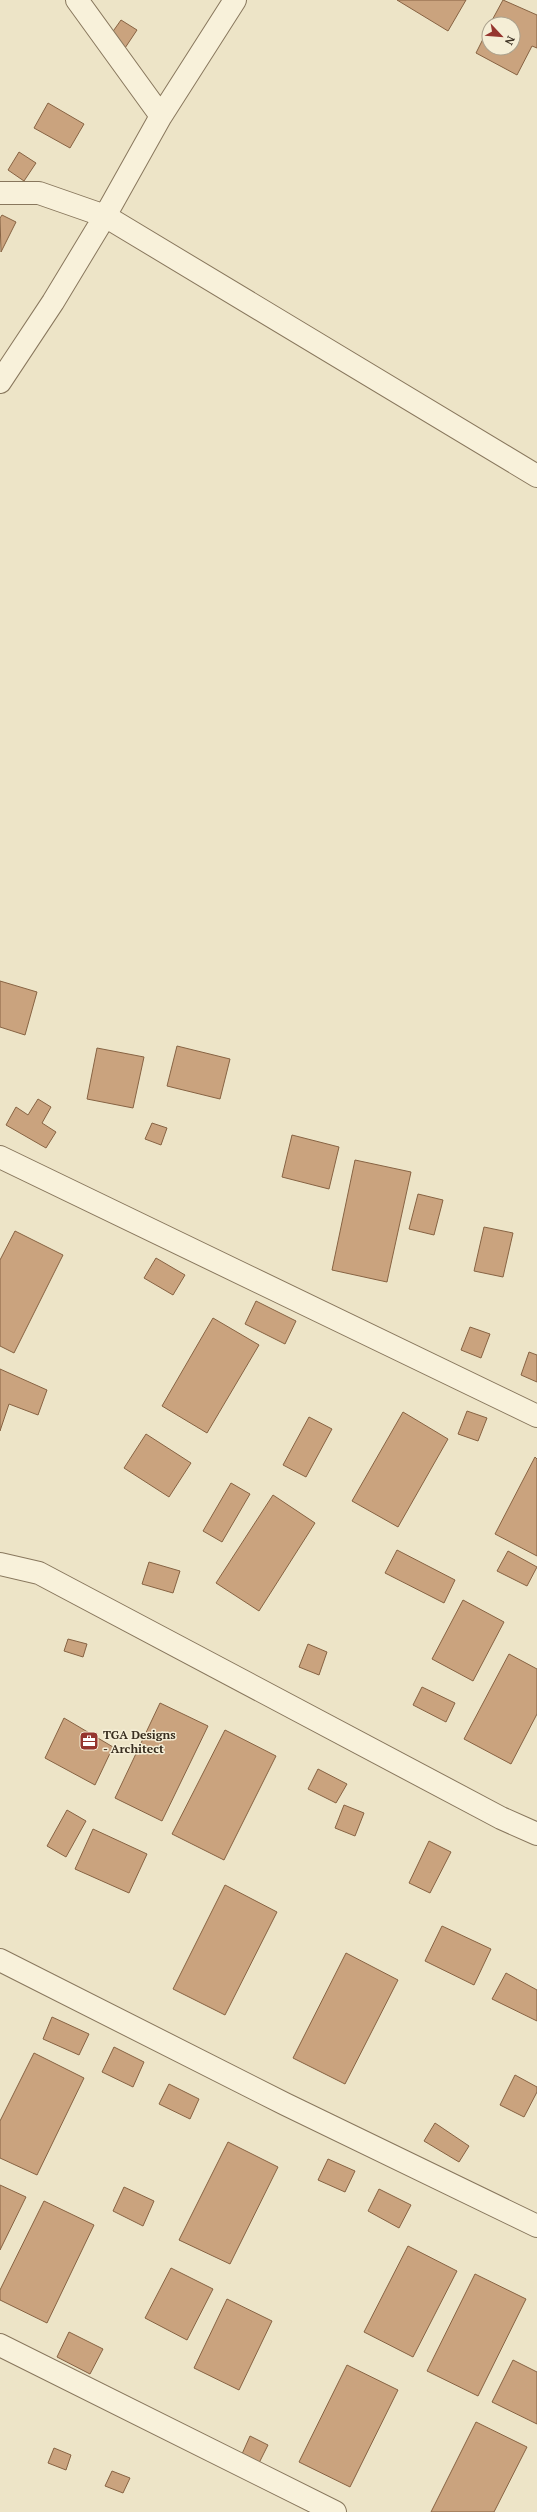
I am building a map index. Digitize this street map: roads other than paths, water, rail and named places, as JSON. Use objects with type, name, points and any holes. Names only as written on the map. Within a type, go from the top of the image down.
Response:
[{"type":"street","points":[[77,0],[161,116]]},
{"type":"street","points":[[0,382],[53,302],[105,216],[161,116],[235,0]]},
{"type":"street","points":[[0,193],[39,193],[105,216],[537,476]]},
{"type":"street","points":[[0,1157],[537,1416]]},
{"type":"street","points":[[0,1564],[39,1573],[501,1818],[537,1834]]},
{"type":"street","points":[[0,1960],[285,2104],[537,2226]]},
{"type":"street","points":[[0,2346],[335,2512]]},
{"type":"place","name":"TGA Designs - Architect","points":[[89,1741]]}]
